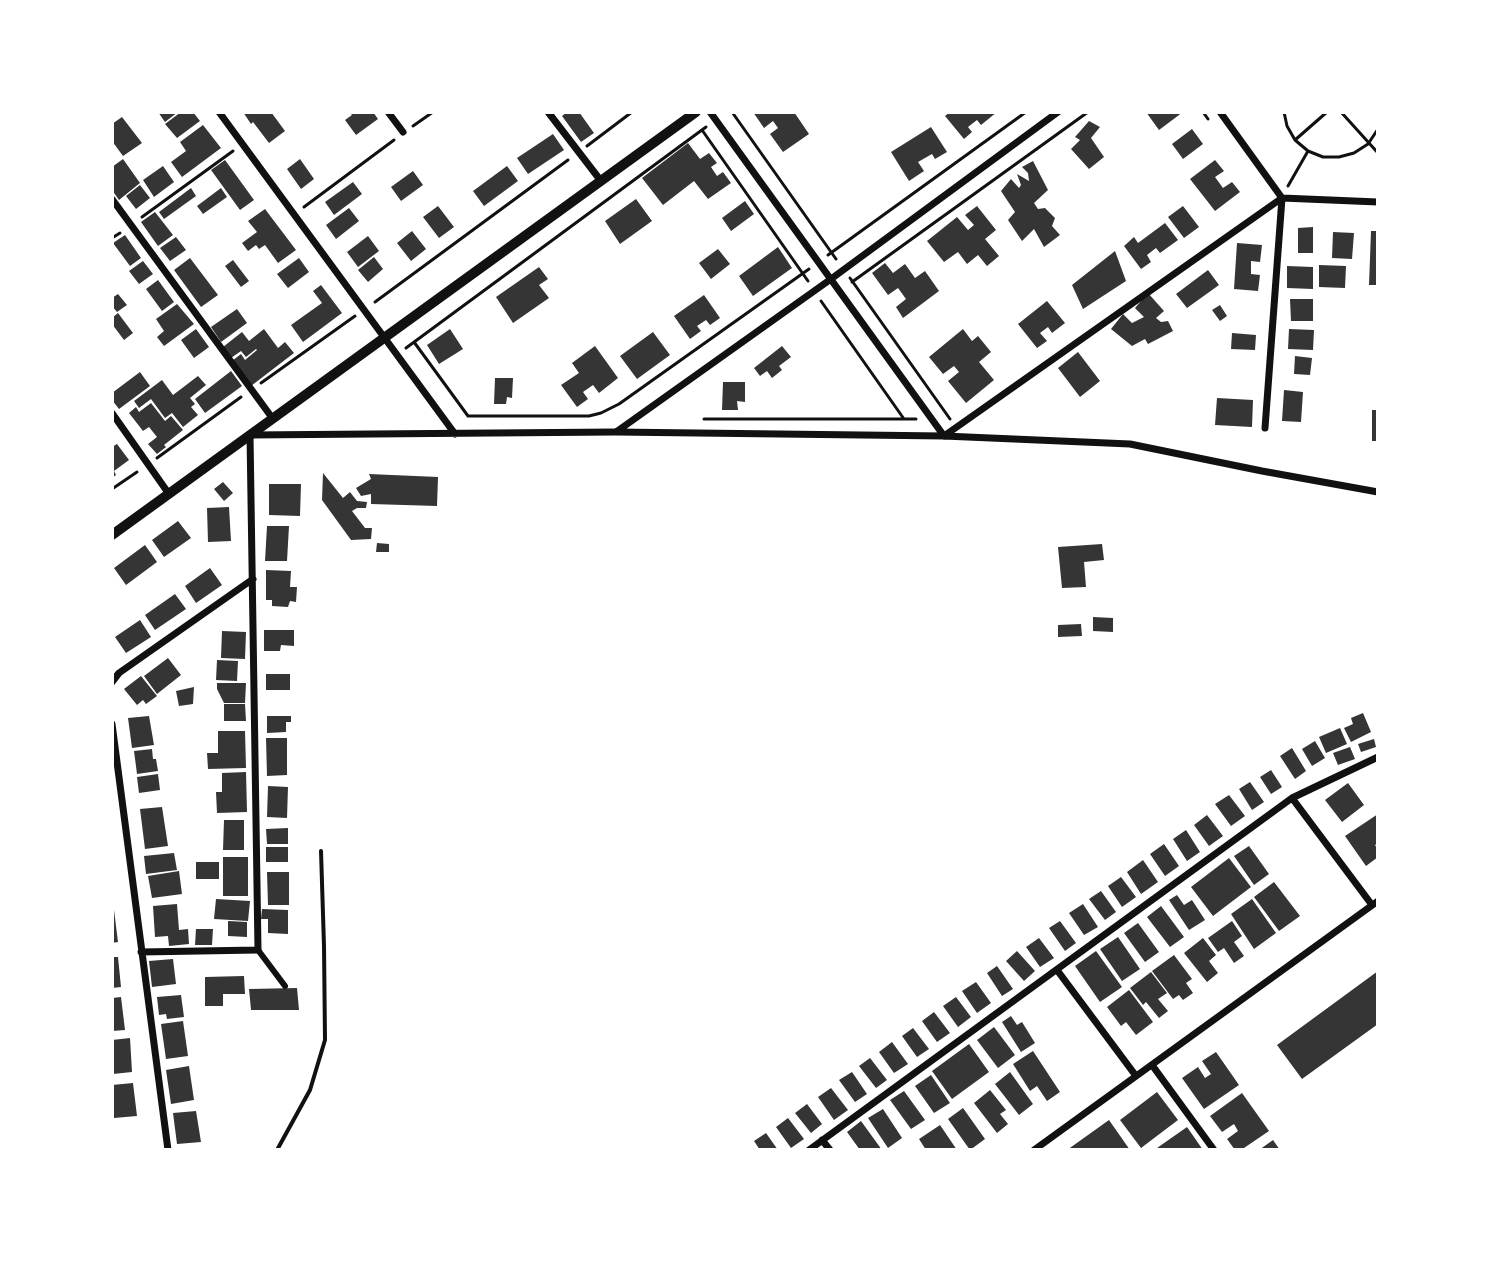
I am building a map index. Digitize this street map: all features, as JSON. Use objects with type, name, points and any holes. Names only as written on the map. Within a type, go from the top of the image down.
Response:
[{"type":"main road","points":[[112,535],[694,114]]},
{"type":"street","points":[[219,112],[455,434]]},
{"type":"street","points":[[388,112],[403,132]]},
{"type":"street","points":[[548,112],[601,181]]},
{"type":"street","points":[[710,112],[944,436]]},
{"type":"street","points":[[615,432],[831,279],[1058,112]]},
{"type":"street","points":[[1220,112],[1282,198],[1265,428]]},
{"type":"street","points":[[944,436],[1282,198],[1378,202]]},
{"type":"street","points":[[112,199],[273,419]]},
{"type":"street","points":[[112,413],[169,494]]},
{"type":"street","points":[[285,986],[258,950],[250,435],[615,432],[944,436],[1130,444],[1378,492]]},
{"type":"street","points":[[112,682],[119,673],[253,579]]},
{"type":"street","points":[[112,724],[168,1150]]},
{"type":"street","points":[[809,1150],[1292,798],[1378,757]]},
{"type":"street","points":[[1035,1150],[1375,903],[1292,798]]},
{"type":"street","points":[[141,952],[258,950]]},
{"type":"street","points":[[1057,970],[1136,1076]]},
{"type":"street","points":[[1152,1065],[1214,1150]]},
{"type":"street","points":[[822,1140],[830,1150]]},
{"type":"lane","points":[[277,1150],[310,1090],[325,1040],[321,851]]},
{"type":"path","points":[[294,215],[433,112]]},
{"type":"path","points":[[414,342],[468,416],[589,416],[610,409],[1026,112]]},
{"type":"path","points":[[840,291],[1088,112]]},
{"type":"path","points":[[1284,112],[1295,140],[1308,151],[1323,157],[1354,153],[1368,144],[1378,129]]},
{"type":"path","points":[[1295,140],[1327,112]]},
{"type":"path","points":[[1341,112],[1378,153]]},
{"type":"path","points":[[694,114],[702,130],[904,419]]},
{"type":"path","points":[[397,355],[715,120]]},
{"type":"path","points":[[112,238],[243,144]]},
{"type":"path","points":[[1282,198],[1308,151]]},
{"type":"path","points":[[610,409],[634,419]]},
{"type":"path","points":[[698,419],[932,419]]},
{"type":"building","points":[[158,112],[178,112],[165,122]]},
{"type":"building","points":[[181,112],[193,112],[200,121],[177,138],[165,124]]},
{"type":"building","points":[[243,112],[271,112],[285,131],[269,143]]},
{"type":"building","points":[[349,112],[373,112],[378,119],[356,135],[345,120],[352,115]]},
{"type":"building","points":[[567,112],[579,112],[594,133],[581,142],[562,116]]},
{"type":"building","points":[[753,112],[794,112],[809,134],[783,152],[770,134],[778,128],[773,121],[764,128]]},
{"type":"building","points":[[950,112],[997,112],[981,125],[977,120],[968,127],[972,132],[964,139],[945,116]]},
{"type":"building","points":[[1146,112],[1183,112],[1159,130]]},
{"type":"building","points":[[122,117],[142,143],[123,156],[112,141],[112,124]]},
{"type":"building","points":[[1089,121],[1100,127],[1091,138],[1104,157],[1089,169],[1071,149],[1080,140],[1075,137]]},
{"type":"building","points":[[203,125],[221,148],[182,177],[171,162],[186,151],[180,142]]},
{"type":"building","points":[[931,127],[947,152],[935,159],[932,154],[918,162],[924,171],[909,181],[891,152]]},
{"type":"building","points":[[1192,129],[1203,144],[1183,159],[1172,144]]},
{"type":"building","points":[[553,134],[564,150],[528,174],[517,158]]},
{"type":"building","points":[[688,143],[700,159],[709,153],[717,163],[711,167],[717,176],[723,172],[731,183],[708,199],[694,181],[663,205],[642,178]]},
{"type":"building","points":[[123,159],[140,183],[119,200],[112,190],[112,167]]},
{"type":"building","points":[[300,159],[314,179],[301,189],[287,169]]},
{"type":"building","points":[[225,160],[254,200],[240,210],[211,170]]},
{"type":"building","points":[[1215,160],[1224,171],[1215,177],[1223,188],[1232,182],[1240,192],[1215,211],[1190,179]]},
{"type":"building","points":[[1033,161],[1048,190],[1034,203],[1038,209],[1045,208],[1055,218],[1052,226],[1060,235],[1044,247],[1034,229],[1022,241],[1008,220],[1015,212],[1001,191],[1011,179],[1019,188],[1021,185],[1017,174],[1029,181],[1028,173],[1022,167]]},
{"type":"building","points":[[163,166],[174,182],[154,197],[143,180]]},
{"type":"building","points":[[507,166],[518,181],[484,206],[473,191]]},
{"type":"building","points":[[413,171],[423,185],[401,201],[391,187]]},
{"type":"building","points":[[353,182],[362,194],[334,215],[325,202]]},
{"type":"building","points":[[140,185],[150,198],[136,209],[126,196]]},
{"type":"building","points":[[191,188],[196,196],[164,219],[159,212]]},
{"type":"building","points":[[221,188],[227,197],[203,214],[197,206]]},
{"type":"building","points":[[636,199],[652,221],[620,244],[605,221]]},
{"type":"building","points":[[745,201],[754,214],[731,231],[722,218]]},
{"type":"building","points":[[438,206],[454,227],[439,238],[423,217]]},
{"type":"building","points":[[977,206],[996,230],[985,239],[999,256],[987,266],[978,255],[967,264],[958,252],[944,262],[927,241],[957,217],[968,230],[974,225],[965,215]]},
{"type":"building","points":[[1183,206],[1199,227],[1184,238],[1168,217]]},
{"type":"building","points":[[349,208],[359,221],[336,239],[326,225]]},
{"type":"building","points":[[265,209],[296,250],[278,263],[265,245],[259,249],[256,245],[248,251],[242,243],[257,232],[248,221]]},
{"type":"building","points":[[155,212],[173,235],[158,246],[141,222]]},
{"type":"building","points":[[1165,223],[1178,240],[1160,253],[1156,248],[1147,255],[1151,262],[1141,269],[1124,246],[1134,237],[1138,243]]},
{"type":"building","points":[[1313,227],[1313,253],[1298,253],[1298,228]]},
{"type":"building","points":[[412,231],[426,249],[411,261],[397,243]]},
{"type":"building","points":[[1371,231],[1378,231],[1378,285],[1369,285]]},
{"type":"building","points":[[1333,232],[1354,233],[1352,259],[1332,258]]},
{"type":"building","points":[[125,235],[141,258],[130,266],[113,243]]},
{"type":"building","points":[[368,236],[379,251],[358,267],[347,252]]},
{"type":"building","points":[[176,237],[186,250],[170,261],[160,248]]},
{"type":"building","points":[[1237,243],[1262,245],[1260,262],[1251,261],[1251,274],[1260,275],[1258,291],[1234,289]]},
{"type":"building","points":[[778,247],[792,268],[753,296],[739,276]]},
{"type":"building","points":[[718,249],[730,264],[711,279],[699,263]]},
{"type":"building","points":[[1115,251],[1126,281],[1083,309],[1072,285]]},
{"type":"building","points":[[374,257],[383,269],[368,282],[358,270]]},
{"type":"building","points":[[190,258],[218,295],[201,307],[174,270]]},
{"type":"building","points":[[299,258],[309,272],[288,288],[277,274]]},
{"type":"building","points":[[233,260],[249,281],[241,287],[225,266]]},
{"type":"building","points":[[143,261],[153,274],[139,284],[129,271]]},
{"type":"building","points":[[885,263],[893,273],[905,264],[915,278],[925,271],[939,291],[903,318],[896,307],[906,299],[898,288],[888,295],[872,273]]},
{"type":"building","points":[[1319,265],[1346,266],[1345,288],[1319,287]]},
{"type":"building","points":[[1287,266],[1313,267],[1313,289],[1287,288]]},
{"type":"building","points":[[539,267],[548,279],[539,285],[549,298],[513,323],[496,297]]},
{"type":"building","points":[[1208,270],[1219,285],[1187,308],[1176,294]]},
{"type":"building","points":[[158,280],[174,302],[162,311],[146,289]]},
{"type":"building","points":[[321,285],[342,313],[303,342],[291,325],[322,303],[313,291]]},
{"type":"building","points":[[1148,293],[1164,311],[1156,318],[1161,322],[1168,321],[1173,331],[1148,344],[1145,339],[1132,346],[1111,329],[1123,314],[1132,323],[1144,317],[1135,308]]},
{"type":"building","points":[[118,294],[127,305],[117,312],[112,306],[112,298]]},
{"type":"building","points":[[704,295],[720,318],[710,325],[706,320],[697,326],[701,331],[690,339],[674,316]]},
{"type":"building","points":[[1290,299],[1313,299],[1313,321],[1291,321]]},
{"type":"building","points":[[1047,301],[1065,323],[1052,333],[1048,327],[1040,333],[1047,341],[1037,348],[1018,324]]},
{"type":"building","points":[[177,304],[194,324],[164,346],[157,337],[164,331],[156,319]]},
{"type":"building","points":[[1220,305],[1227,316],[1220,321],[1212,310]]},
{"type":"building","points":[[237,309],[247,323],[221,342],[211,327]]},
{"type":"building","points":[[118,313],[133,333],[124,340],[112,324],[112,318]]},
{"type":"building","points":[[196,329],[209,347],[194,358],[181,340]]},
{"type":"building","points":[[264,329],[278,348],[285,342],[294,353],[251,386],[232,361],[241,354],[245,360],[257,350],[246,357],[241,351],[231,358],[223,347],[242,332],[249,341]]},
{"type":"building","points":[[450,329],[463,349],[439,364],[427,345]]},
{"type":"building","points":[[963,329],[972,341],[978,336],[991,352],[979,362],[994,380],[966,403],[948,381],[959,372],[954,366],[943,374],[929,357]]},
{"type":"building","points":[[1289,329],[1314,330],[1313,350],[1288,349]]},
{"type":"building","points":[[653,332],[670,355],[637,379],[620,356]]},
{"type":"building","points":[[1232,333],[1256,335],[1255,350],[1231,349]]},
{"type":"building","points":[[595,346],[618,378],[599,393],[593,385],[583,392],[588,399],[577,407],[561,385],[579,373],[572,363]]},
{"type":"building","points":[[782,346],[791,357],[779,366],[782,370],[772,378],[767,371],[760,376],[754,368]]},
{"type":"building","points":[[1078,352],[1100,381],[1080,397],[1058,368]]},
{"type":"building","points":[[1295,356],[1312,358],[1310,375],[1294,374]]},
{"type":"building","points":[[231,371],[242,386],[205,413],[195,399]]},
{"type":"building","points":[[140,372],[150,386],[119,409],[112,400],[112,393]]},
{"type":"building","points":[[198,376],[206,385],[190,398],[195,404],[191,407],[198,415],[183,427],[172,413],[165,418],[151,399],[139,408],[134,401],[162,380],[173,395]]},
{"type":"building","points":[[495,378],[513,378],[512,398],[507,397],[506,404],[494,404]]},
{"type":"building","points":[[723,382],[745,382],[745,402],[737,401],[738,410],[722,410]]},
{"type":"building","points":[[1284,390],[1303,392],[1301,422],[1282,421]]},
{"type":"building","points":[[1217,398],[1253,400],[1252,427],[1215,425]]},
{"type":"building","points":[[151,403],[165,421],[171,416],[183,430],[157,454],[148,444],[157,437],[149,427],[143,431],[129,413],[136,407],[139,412]]},
{"type":"building","points":[[1372,410],[1378,410],[1378,441],[1372,441]]},
{"type":"building","points":[[117,444],[129,460],[114,471],[116,475],[112,478],[112,447]]},
{"type":"building","points":[[323,473],[343,498],[350,492],[357,501],[367,502],[366,508],[352,511],[365,528],[372,528],[371,539],[351,540],[322,500]]},
{"type":"building","points":[[369,474],[438,477],[437,506],[371,504],[371,494],[361,496],[356,488],[371,479]]},
{"type":"building","points":[[223,482],[233,493],[224,501],[214,489]]},
{"type":"building","points":[[269,484],[301,484],[300,516],[269,515]]},
{"type":"building","points":[[229,507],[231,541],[208,542],[207,508]]},
{"type":"building","points":[[178,521],[191,538],[164,557],[152,540]]},
{"type":"building","points":[[267,526],[289,526],[287,561],[265,561]]},
{"type":"building","points":[[377,543],[389,544],[389,552],[376,552]]},
{"type":"building","points":[[1102,544],[1104,560],[1084,562],[1086,587],[1062,588],[1058,547]]},
{"type":"building","points":[[145,545],[157,562],[126,585],[114,568]]},
{"type":"building","points":[[210,568],[222,585],[196,603],[185,586]]},
{"type":"building","points":[[266,570],[291,571],[290,587],[297,587],[296,602],[290,601],[288,607],[272,606],[272,600],[266,600]]},
{"type":"building","points":[[175,594],[186,609],[155,630],[145,615]]},
{"type":"building","points":[[1093,617],[1113,618],[1113,632],[1093,631]]},
{"type":"building","points":[[140,620],[151,637],[126,653],[115,637]]},
{"type":"building","points":[[1081,624],[1082,636],[1058,637],[1058,625]]},
{"type":"building","points":[[264,630],[294,630],[294,646],[281,645],[280,651],[264,651]]},
{"type":"building","points":[[222,631],[246,632],[245,659],[221,658]]},
{"type":"building","points":[[168,658],[181,675],[157,694],[144,676]]},
{"type":"building","points":[[217,660],[238,661],[237,681],[216,680]]},
{"type":"building","points":[[266,674],[290,674],[290,690],[266,690]]},
{"type":"building","points":[[141,676],[157,696],[146,704],[143,700],[137,705],[124,689]]},
{"type":"building","points":[[217,683],[246,683],[245,703],[224,703]]},
{"type":"building","points":[[194,687],[193,704],[179,706],[176,691]]},
{"type":"building","points":[[224,704],[245,704],[246,721],[224,721]]},
{"type":"building","points":[[1363,713],[1371,732],[1351,742],[1344,728],[1353,724],[1351,718]]},
{"type":"building","points":[[149,716],[154,745],[132,748],[128,718]]},
{"type":"building","points":[[267,716],[291,716],[291,722],[286,722],[286,732],[267,733]]},
{"type":"building","points":[[1340,728],[1347,744],[1326,753],[1319,737]]},
{"type":"building","points":[[218,731],[245,731],[246,768],[208,769],[207,753],[218,753]]},
{"type":"building","points":[[266,738],[287,738],[287,775],[267,776]]},
{"type":"building","points":[[1374,739],[1376,747],[1361,752],[1358,744]]},
{"type":"building","points":[[1315,741],[1325,758],[1312,766],[1302,749]]},
{"type":"building","points":[[1350,747],[1355,759],[1338,765],[1333,753]]},
{"type":"building","points":[[1292,748],[1306,771],[1295,779],[1280,756]]},
{"type":"building","points":[[152,749],[158,771],[137,774],[134,751]]},
{"type":"building","points":[[1271,770],[1282,787],[1271,794],[1260,777]]},
{"type":"building","points":[[246,772],[247,812],[217,813],[216,792],[222,792],[222,773]]},
{"type":"building","points":[[158,774],[160,790],[139,793],[137,777]]},
{"type":"building","points":[[1250,782],[1264,802],[1252,810],[1239,789]]},
{"type":"building","points":[[1348,783],[1364,805],[1342,822],[1325,800]]},
{"type":"building","points":[[268,786],[288,787],[287,818],[267,817]]},
{"type":"building","points":[[1229,795],[1245,816],[1231,826],[1215,804]]},
{"type":"building","points":[[162,807],[168,846],[145,849],[140,809]]},
{"type":"building","points":[[1378,814],[1378,843],[1375,845],[1378,857],[1366,866],[1345,836]]},
{"type":"building","points":[[1207,815],[1223,836],[1209,846],[1194,825]]},
{"type":"building","points":[[224,820],[244,820],[244,850],[223,850]]},
{"type":"building","points":[[288,828],[288,844],[267,844],[266,829]]},
{"type":"building","points":[[1186,830],[1200,852],[1187,861],[1173,839]]},
{"type":"building","points":[[1164,844],[1179,866],[1165,876],[1150,854]]},
{"type":"building","points":[[1249,846],[1269,874],[1254,885],[1234,856]]},
{"type":"building","points":[[266,847],[288,847],[288,862],[266,862]]},
{"type":"building","points":[[174,853],[177,870],[146,874],[144,856]]},
{"type":"building","points":[[223,857],[248,857],[248,896],[223,896]]},
{"type":"building","points":[[1229,858],[1251,887],[1213,916],[1191,887]]},
{"type":"building","points":[[1143,860],[1158,882],[1141,894],[1127,872]]},
{"type":"building","points":[[196,862],[219,862],[219,879],[196,879]]},
{"type":"building","points":[[179,871],[182,894],[152,898],[148,876]]},
{"type":"building","points":[[267,872],[289,872],[289,905],[268,905]]},
{"type":"building","points":[[1121,877],[1136,897],[1122,907],[1108,886]]},
{"type":"building","points":[[1274,882],[1300,916],[1279,931],[1254,897]]},
{"type":"building","points":[[1101,891],[1116,912],[1105,920],[1089,899]]},
{"type":"building","points":[[1177,895],[1184,905],[1192,900],[1205,920],[1189,930],[1169,900]]},
{"type":"building","points":[[216,899],[250,901],[248,921],[214,919]]},
{"type":"building","points":[[1252,899],[1276,933],[1254,949],[1231,914]]},
{"type":"building","points":[[177,904],[179,930],[188,929],[189,944],[169,946],[168,936],[155,937],[153,906]]},
{"type":"building","points":[[1083,904],[1098,927],[1084,935],[1069,913]]},
{"type":"building","points":[[1161,906],[1184,937],[1170,947],[1147,917]]},
{"type":"building","points":[[262,909],[288,910],[288,934],[268,933],[268,919],[261,919]]},
{"type":"building","points":[[112,910],[118,942],[112,943]]},
{"type":"building","points":[[228,921],[247,922],[247,937],[228,936]]},
{"type":"building","points":[[1060,921],[1076,943],[1065,951],[1049,928]]},
{"type":"building","points":[[1232,921],[1242,936],[1234,942],[1244,956],[1234,963],[1224,948],[1218,952],[1208,938]]},
{"type":"building","points":[[1138,923],[1159,952],[1145,962],[1124,933]]},
{"type":"building","points":[[196,929],[213,929],[212,945],[195,945]]},
{"type":"building","points":[[1118,937],[1140,969],[1122,981],[1100,949]]},
{"type":"building","points":[[1039,938],[1054,958],[1040,967],[1026,947]]},
{"type":"building","points":[[1203,938],[1216,955],[1209,961],[1218,973],[1207,982],[1184,953]]},
{"type":"building","points":[[1017,951],[1035,971],[1024,981],[1006,961]]},
{"type":"building","points":[[1096,951],[1122,987],[1100,1002],[1075,966]]},
{"type":"building","points":[[1174,955],[1192,979],[1186,983],[1193,993],[1183,1000],[1179,995],[1173,999],[1152,971]]},
{"type":"building","points":[[112,957],[118,957],[121,987],[112,988]]},
{"type":"building","points":[[173,959],[176,984],[152,987],[149,961]]},
{"type":"building","points":[[997,966],[1013,989],[1002,996],[987,973]]},
{"type":"building","points":[[1378,971],[1378,1024],[1302,1079],[1277,1045]]},
{"type":"building","points":[[1151,972],[1167,993],[1158,999],[1168,1011],[1159,1018],[1146,1002],[1143,1005],[1130,988]]},
{"type":"building","points":[[244,976],[245,994],[223,994],[223,1006],[205,1006],[205,977]]},
{"type":"building","points":[[976,982],[991,1003],[977,1013],[962,991]]},
{"type":"building","points":[[297,988],[299,1010],[251,1010],[249,989]]},
{"type":"building","points":[[1129,990],[1153,1022],[1136,1035],[1126,1022],[1121,1026],[1107,1007]]},
{"type":"building","points":[[181,995],[184,1017],[167,1019],[166,1014],[159,1015],[157,997]]},
{"type":"building","points":[[121,997],[125,1030],[112,1031],[112,998]]},
{"type":"building","points":[[956,997],[971,1017],[958,1027],[943,1006]]},
{"type":"building","points":[[934,1012],[950,1033],[937,1042],[922,1021]]},
{"type":"building","points":[[1011,1016],[1017,1025],[1022,1022],[1035,1043],[1021,1052],[1002,1022]]},
{"type":"building","points":[[183,1021],[188,1056],[166,1059],[161,1024]]},
{"type":"building","points":[[994,1027],[1015,1055],[998,1068],[977,1040]]},
{"type":"building","points":[[913,1028],[929,1049],[917,1057],[902,1036]]},
{"type":"building","points":[[130,1038],[132,1072],[113,1074],[112,1040]]},
{"type":"building","points":[[892,1042],[908,1064],[894,1073],[879,1052]]},
{"type":"building","points":[[969,1044],[989,1072],[952,1099],[932,1071]]},
{"type":"building","points":[[1033,1051],[1060,1092],[1047,1101],[1037,1086],[1030,1091],[1013,1064]]},
{"type":"building","points":[[1216,1052],[1239,1085],[1204,1109],[1182,1078],[1198,1067],[1205,1078],[1211,1074],[1202,1061]]},
{"type":"building","points":[[870,1058],[887,1080],[876,1088],[859,1066]]},
{"type":"building","points":[[189,1066],[194,1100],[171,1104],[166,1070]]},
{"type":"building","points":[[852,1072],[867,1094],[855,1102],[839,1080]]},
{"type":"building","points":[[1010,1072],[1033,1104],[1019,1115],[995,1084]]},
{"type":"building","points":[[931,1075],[950,1103],[934,1113],[915,1086]]},
{"type":"building","points":[[133,1083],[137,1116],[114,1118],[112,1085]]},
{"type":"building","points":[[831,1088],[848,1110],[834,1120],[818,1097]]},
{"type":"building","points":[[990,1090],[1006,1110],[1000,1114],[1008,1124],[997,1133],[974,1103]]},
{"type":"building","points":[[904,1091],[925,1120],[911,1129],[890,1100]]},
{"type":"building","points":[[1157,1092],[1178,1120],[1141,1148],[1120,1120]]},
{"type":"building","points":[[1242,1093],[1269,1131],[1241,1150],[1235,1150],[1227,1139],[1238,1131],[1234,1124],[1222,1132],[1210,1116]]},
{"type":"building","points":[[807,1104],[822,1124],[811,1133],[795,1113]]},
{"type":"building","points":[[963,1108],[985,1139],[970,1150],[948,1119]]},
{"type":"building","points":[[883,1109],[902,1138],[888,1148],[868,1118]]},
{"type":"building","points":[[196,1111],[201,1142],[177,1144],[173,1113]]},
{"type":"building","points":[[788,1118],[804,1139],[791,1148],[776,1127]]},
{"type":"building","points":[[1109,1120],[1130,1150],[1067,1150]]},
{"type":"building","points":[[861,1121],[882,1150],[860,1150],[847,1132]]},
{"type":"building","points":[[940,1125],[957,1150],[926,1150],[919,1139]]},
{"type":"building","points":[[1187,1127],[1203,1150],[1157,1148]]},
{"type":"building","points":[[766,1133],[778,1150],[760,1150],[754,1141]]},
{"type":"building","points":[[1273,1140],[1280,1150],[1259,1150]]}]
